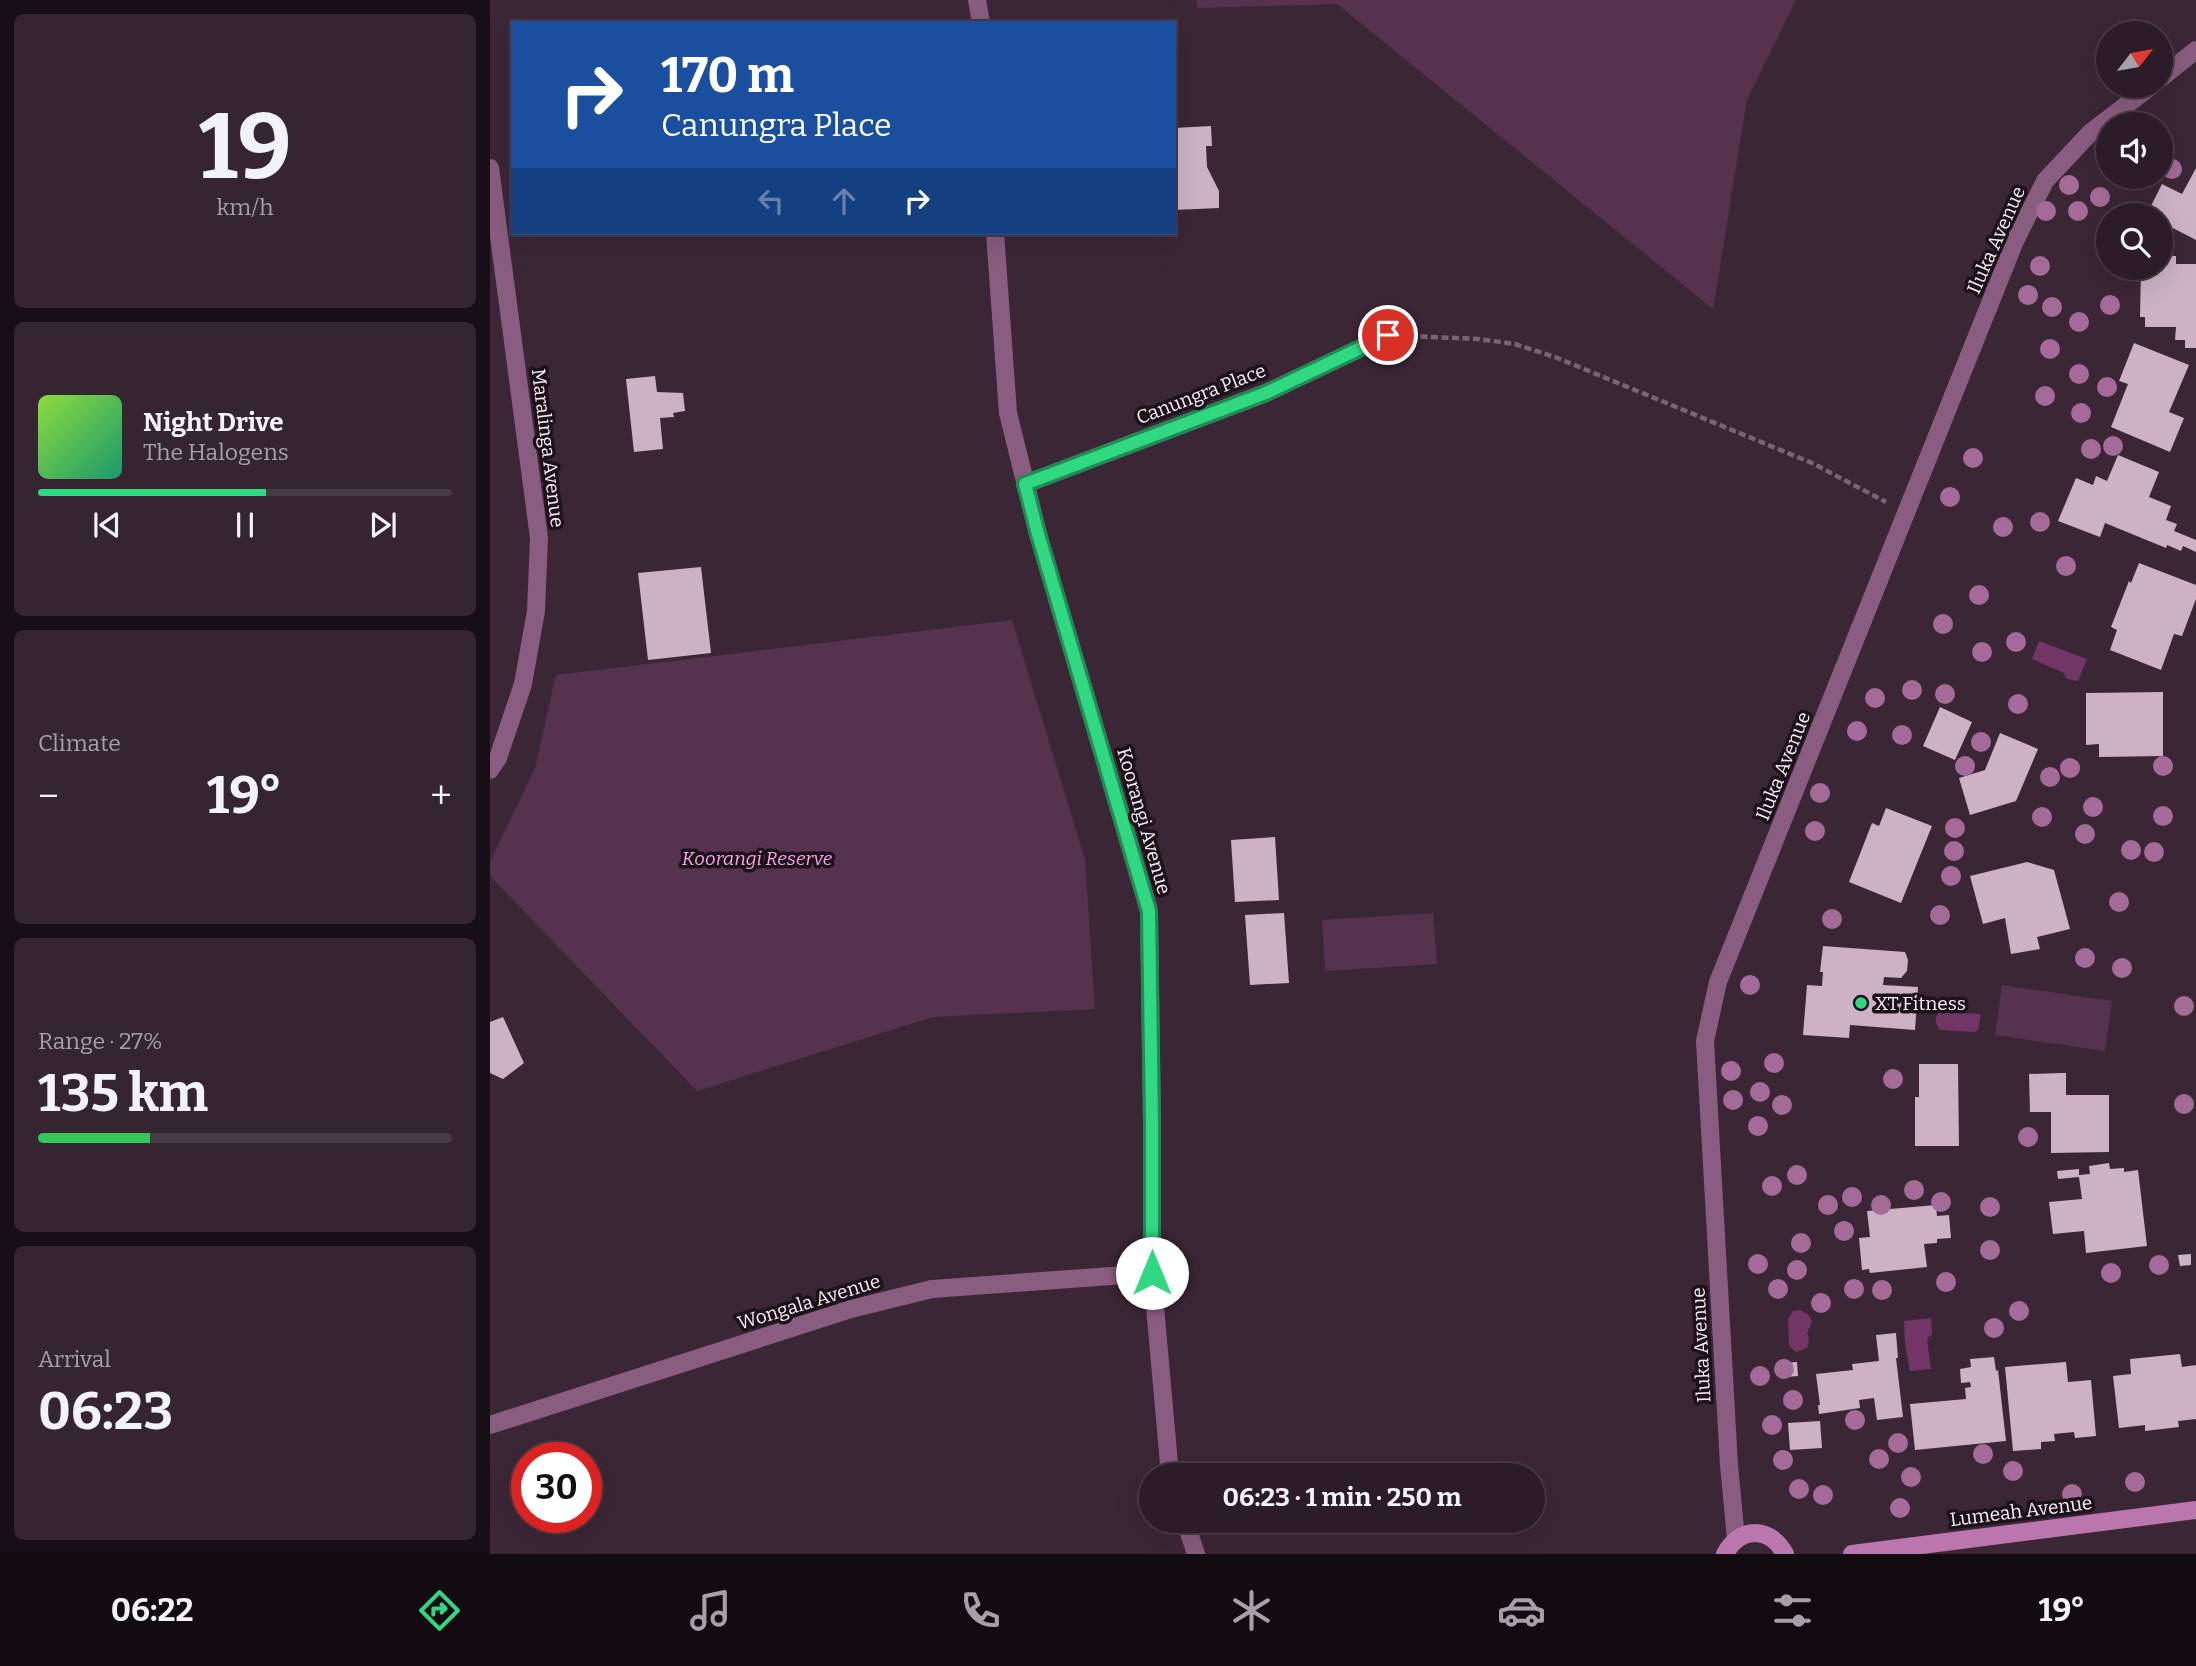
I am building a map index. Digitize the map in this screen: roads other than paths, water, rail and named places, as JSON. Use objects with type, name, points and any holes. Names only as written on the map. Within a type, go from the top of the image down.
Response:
[{"type":"street","points":[[977,0],[981,21]]},
{"type":"street","points":[[2174,68],[2196,50]]},
{"type":"street","name":"Iluka Avenue","points":[[1736,1539],[1705,1041],[1718,982],[2015,241],[2045,181],[2090,133],[2135,98]]},
{"type":"street","name":"Maralinga Avenue","points":[[490,168],[498,291],[539,538],[536,611],[523,684],[498,758],[490,770]]},
{"type":"street","name":"Koorangi Avenue","points":[[995,235],[1008,412],[1038,534],[1149,911],[1152,1273],[1169,1463]]},
{"type":"street","name":"Canungra Place","points":[[1025,484],[1266,393],[1388,335]]},
{"type":"street","name":"Wongala Avenue","points":[[490,1425],[850,1309],[932,1289],[1152,1273]]},
{"type":"street","name":"Lumeah Avenue","points":[[1852,1554],[2196,1510]]},
{"type":"street","points":[[1189,1533],[1196,1554]]},
{"type":"street","points":[[1725,1554],[1736,1539],[1754,1533],[1764,1534],[1780,1545],[1785,1554]]},
{"type":"place","name":"XT Fitness","points":[[1861,1003]]},
{"type":"park label","name":"Koorangi Reserve","points":[[757,858]]}]
